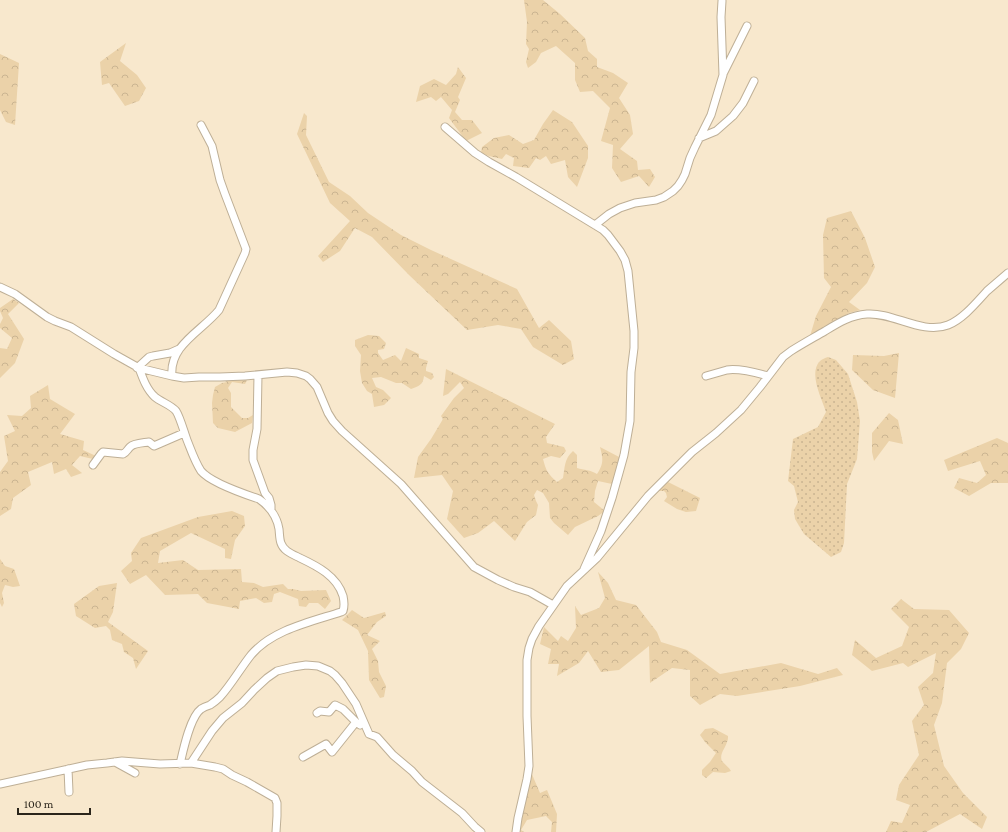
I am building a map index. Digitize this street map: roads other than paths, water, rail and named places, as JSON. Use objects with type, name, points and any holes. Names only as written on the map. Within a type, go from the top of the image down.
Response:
[{"type":"street","points":[[722,1],[721,16],[723,75]]},
{"type":"street","points":[[595,225],[609,214],[620,208],[635,203],[656,200],[673,191],[678,186],[685,174],[690,158],[711,115],[723,75],[747,26]]},
{"type":"street","points":[[699,138],[716,131],[733,116],[743,103],[754,81]]},
{"type":"street","points":[[172,376],[172,364],[179,349],[191,336],[215,315],[246,249],[220,180],[212,146],[200,125]]},
{"type":"street","points":[[445,127],[484,159],[595,225],[608,235],[620,251],[628,271],[633,318],[634,348],[631,372],[630,421],[624,455],[607,513],[601,531],[583,571]]},
{"type":"street","points":[[516,832],[529,766],[526,680],[528,654],[532,639],[539,626],[552,605],[567,586],[597,558],[648,496],[692,452],[737,414],[783,357],[791,351],[840,322],[854,316],[874,314],[934,328],[946,325],[962,316],[1008,273]]},
{"type":"street","points":[[0,287],[15,294],[47,317],[71,327],[86,338],[138,368],[184,378],[226,377],[287,372],[302,374],[317,386],[328,413],[333,421],[342,431],[401,484],[477,570],[514,587],[530,592],[552,605]]},
{"type":"street","points":[[138,368],[146,360],[153,356],[166,354],[179,349]]},
{"type":"street","points":[[138,368],[151,393],[172,408],[176,413],[203,473],[211,479],[263,502],[277,522],[281,545],[284,549],[317,567],[332,578],[339,586],[344,608],[343,611],[289,630],[257,648],[220,698],[201,709],[196,714],[185,742],[180,764]]},
{"type":"street","points":[[706,376],[732,370],[768,376]]},
{"type":"street","points":[[258,375],[257,429],[253,450],[253,460],[262,486],[270,502],[270,510]]},
{"type":"street","points":[[93,465],[103,452],[123,454],[127,452],[131,446],[149,442],[154,446],[184,433]]},
{"type":"street","points":[[190,763],[218,724],[267,678],[277,671],[289,668],[306,665],[318,666],[330,671],[342,683],[356,704],[369,734],[377,737],[392,755],[412,771],[422,782],[462,813],[482,832]]},
{"type":"street","points":[[317,713],[320,711],[329,712],[334,705],[343,710],[356,722],[367,728]]},
{"type":"street","points":[[303,757],[326,744],[332,752],[356,722]]},
{"type":"street","points":[[0,784],[88,765],[122,761],[160,764],[190,763],[215,767],[223,769],[275,798],[277,803],[276,832]]},
{"type":"street","points":[[115,762],[135,773]]},
{"type":"street","points":[[68,769],[69,792]]}]
